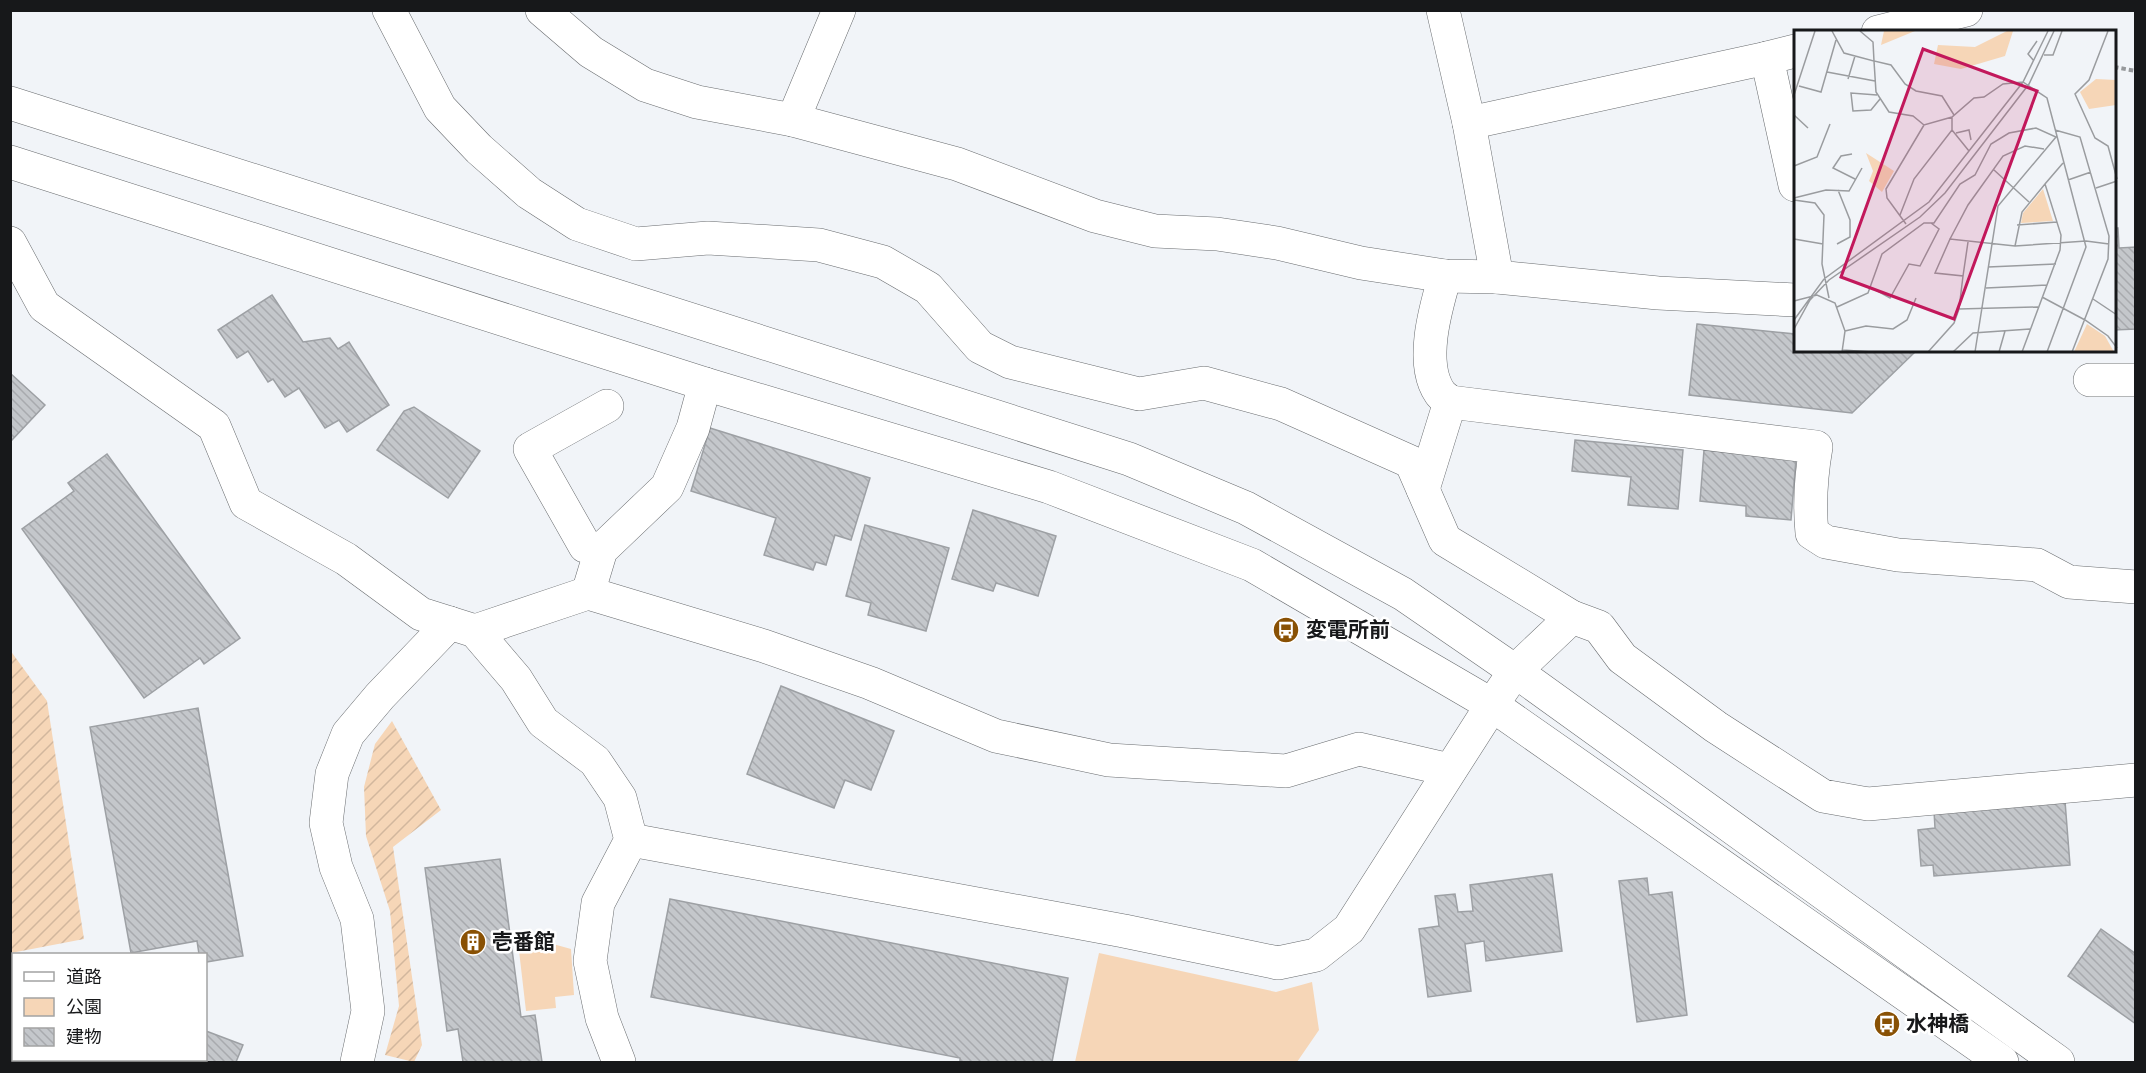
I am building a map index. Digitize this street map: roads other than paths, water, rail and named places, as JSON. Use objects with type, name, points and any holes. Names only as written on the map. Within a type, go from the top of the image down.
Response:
[{"type":"street","points":[[389,10],[440,108],[479,149],[529,193],[577,224],[636,244],[708,238],[819,245],[883,262],[927,288],[980,347],[1010,362],[1139,394],[1204,383],[1281,404],[1411,462],[1445,540],[1572,616],[1599,627],[1623,658],[1716,727],[1823,796],[1868,804],[2136,780]]},
{"type":"street","points":[[542,10],[591,52],[645,85],[698,102],[793,120],[957,164],[1095,216],[1155,231],[1217,234],[1277,243],[1361,263],[1445,276],[1497,277],[1658,293],[1794,300]]},
{"type":"street","points":[[793,120],[839,10]]},
{"type":"street","points":[[1443,10],[1469,123],[1497,277]]},
{"type":"street","points":[[1886,30],[1966,10]]},
{"type":"street","points":[[1469,123],[1781,55],[1794,175]]},
{"type":"street","points":[[10,103],[1129,459],[1246,508],[1403,594],[1515,671],[2058,1062]]},
{"type":"street","points":[[10,162],[705,384],[1049,487],[1252,565],[1492,705],[2002,1062]]},
{"type":"street","points":[[10,243],[44,306],[214,426],[246,503],[346,559],[421,614],[463,627],[516,679],[543,722],[595,761],[620,798],[631,840],[598,903],[590,961],[602,1018],[619,1062]]},
{"type":"street","points":[[1445,276],[1435,309],[1430,344],[1432,373],[1440,393],[1450,402],[1816,447],[1809,510],[1812,532],[1826,542],[1899,555],[2037,564],[2069,582],[2136,587]]},
{"type":"street","points":[[2090,380],[2136,380]]},
{"type":"street","points":[[588,593],[601,550],[667,487],[693,428],[705,384]]},
{"type":"street","points":[[1423,489],[1450,402]]},
{"type":"street","points":[[601,550],[585,546],[530,449],[607,406]]},
{"type":"street","points":[[357,1062],[368,1011],[357,919],[336,867],[326,823],[332,774],[348,734],[380,696],[463,627],[588,593],[764,646],[870,683],[996,736],[1109,760],[1286,771],[1359,749],[1450,770]]},
{"type":"street","points":[[631,840],[1113,929],[1278,963],[1316,955],[1349,929],[1515,671],[1572,616]]},
{"type":"place","name":"変電所前","points":[[1286,630]]},
{"type":"place","name":"壱番館","points":[[473,942]]},
{"type":"place","name":"水神橋","points":[[1887,1024]]}]
